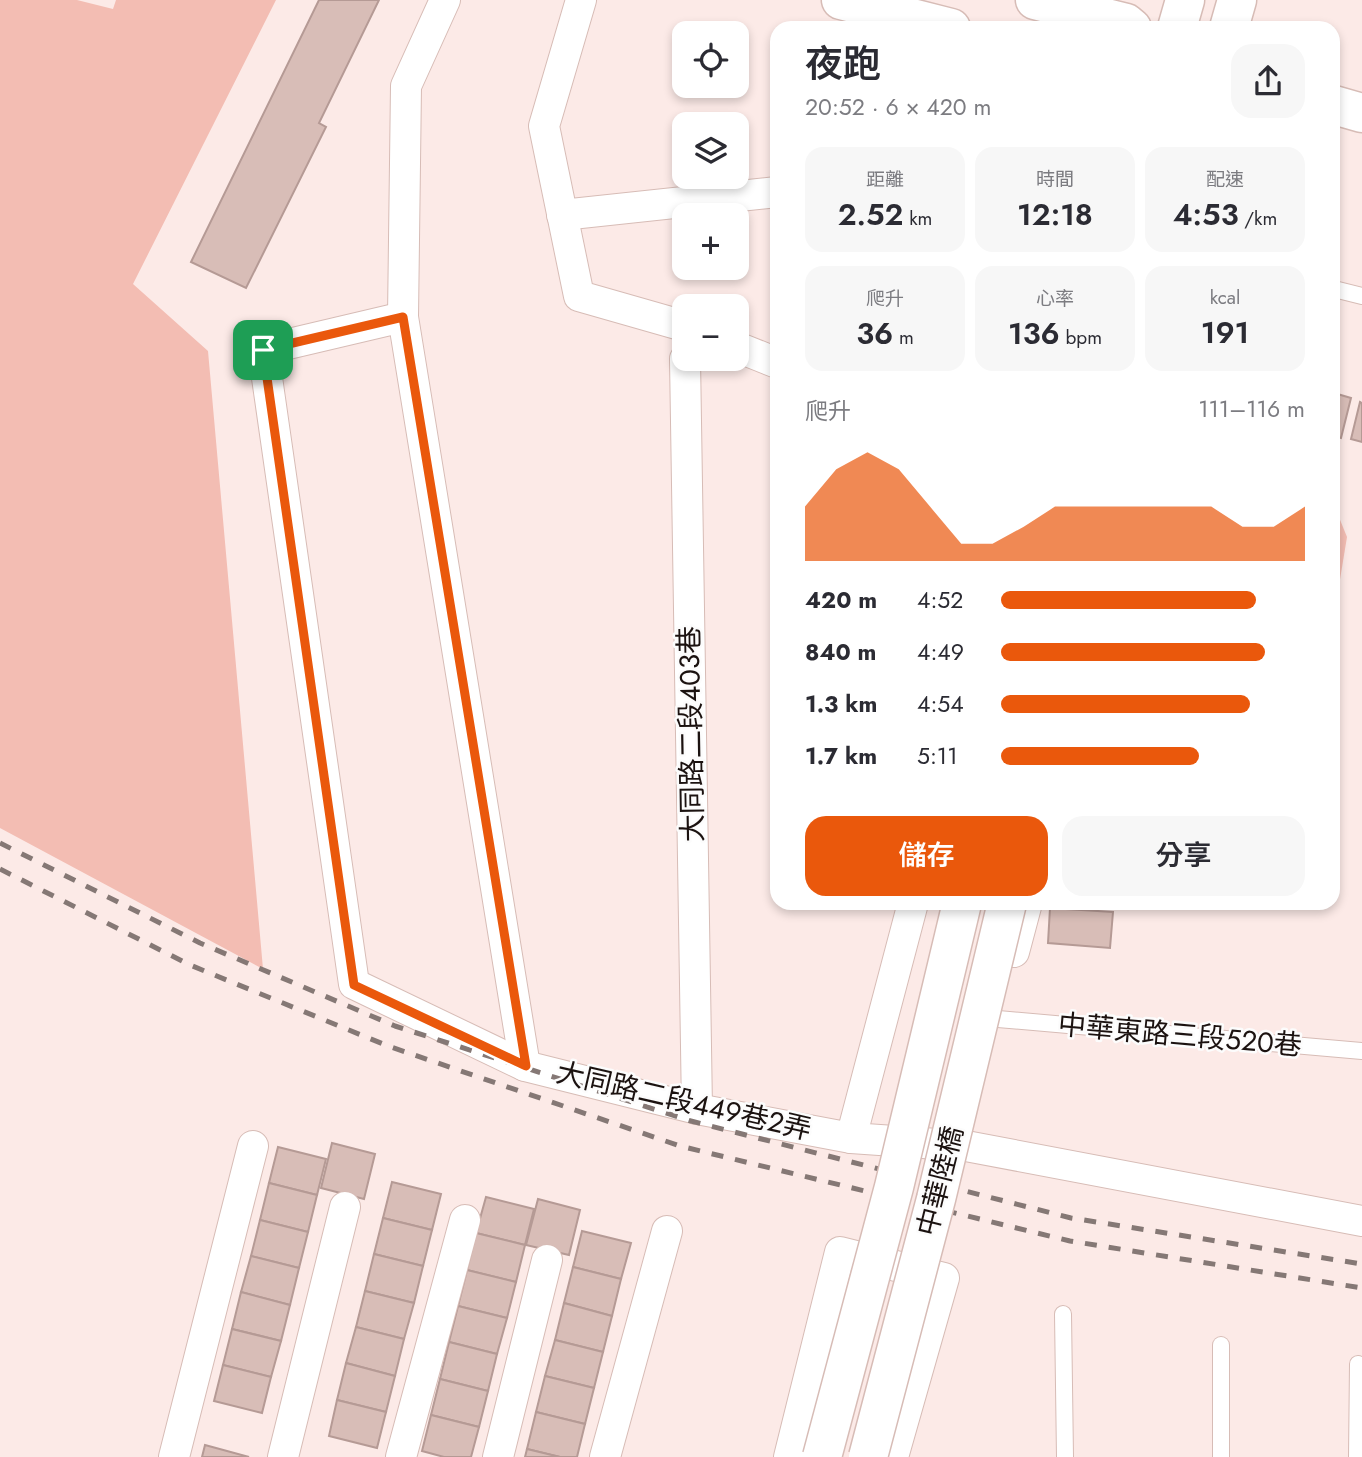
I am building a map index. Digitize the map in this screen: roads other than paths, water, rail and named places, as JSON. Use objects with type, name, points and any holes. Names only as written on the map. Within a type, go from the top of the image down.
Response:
[{"type":"main road","points":[[841,0],[914,21]]},
{"type":"main road","points":[[1035,0],[1118,21]]},
{"type":"main road","points":[[1179,21],[1185,0]]},
{"type":"main road","points":[[1230,21],[1237,0]]},
{"type":"main road","points":[[1340,107],[1362,113]]},
{"type":"main road","name":"中華陸橋","points":[[822,1457],[894,1188],[960,910]]},
{"type":"main road","name":"中華陸橋","points":[[868,1457],[936,1199],[1005,910]]},
{"type":"street","points":[[445,0],[407,86],[403,317],[526,1066]]},
{"type":"street","points":[[581,0],[544,126],[579,296],[672,323]]},
{"type":"street","points":[[562,215],[770,193]]},
{"type":"street","name":"大同路二段449巷2弄","points":[[403,317],[263,350],[354,985],[526,1066],[697,1108],[851,1138],[966,1146],[1362,1221]]},
{"type":"street","points":[[749,352],[770,360]]},
{"type":"street","name":"大同路二段403巷","points":[[685,371],[697,1108]]},
{"type":"street","points":[[851,1138],[911,910]]},
{"type":"street","points":[[966,1146],[1025,910]]},
{"type":"street","points":[[174,1457],[253,1146]]},
{"type":"street","points":[[283,1457],[345,1207]]},
{"type":"street","points":[[401,1457],[465,1220]]},
{"type":"street","points":[[606,1457],[667,1231]]},
{"type":"street","points":[[789,1457],[840,1252],[944,1278],[893,1457]]},
{"type":"street","points":[[498,1457],[547,1260]]},
{"type":"lane","points":[[1340,290],[1362,296]]},
{"type":"lane","name":"中華東路三段520巷","points":[[998,1019],[1362,1051]]},
{"type":"lane","points":[[1063,1314],[1065,1457]]},
{"type":"lane","points":[[1221,1345],[1221,1457]]},
{"type":"lane","points":[[1357,1457],[1358,1364]]},
{"type":"railway","points":[[0,843],[200,943],[395,1026],[691,1121],[1071,1218],[1362,1264]]},
{"type":"railway","points":[[0,869],[190,965],[388,1046],[680,1146],[1070,1241],[1362,1288]]}]
